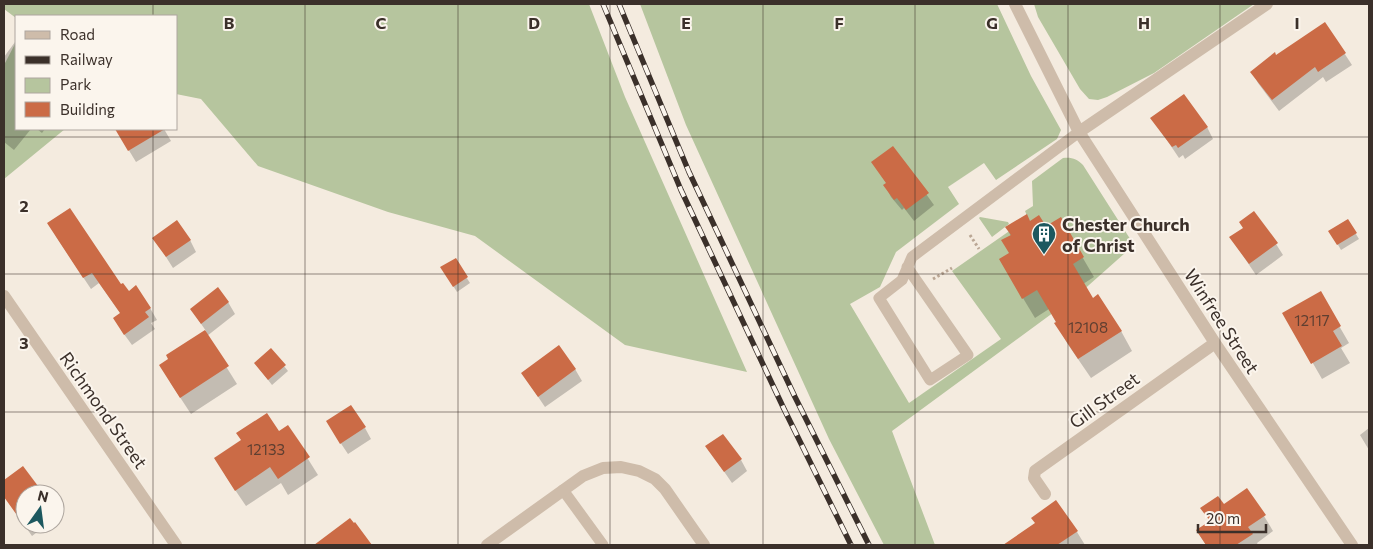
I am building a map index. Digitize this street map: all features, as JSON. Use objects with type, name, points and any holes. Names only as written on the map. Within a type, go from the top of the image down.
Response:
[{"type":"street","name":"Winfree Street","points":[[1015,4],[1078,132],[1215,343],[1352,545]]},
{"type":"street","points":[[1078,132],[1267,4]]},
{"type":"street","name":"Richmond Street","points":[[4,296],[176,545]]},
{"type":"street","name":"Gill Street","points":[[1044,494],[1034,478],[1035,471],[1215,343]]},
{"type":"street","points":[[487,545],[583,476],[603,468],[621,467],[639,470],[655,479],[665,489],[704,545]]},
{"type":"lane","points":[[907,267],[968,355],[930,380],[879,298],[902,280],[907,267],[912,257],[1078,132]]},
{"type":"lane","points":[[563,490],[603,545]]},
{"type":"green space","points":[[4,4],[589,4],[625,97],[747,372],[625,345],[475,236],[388,212],[258,166],[201,99],[178,94],[178,15],[15,15],[15,17],[4,9]]},
{"type":"green space","points":[[640,4],[997,4],[1031,76],[1061,130],[1057,139],[996,180],[984,163],[948,187],[959,204],[896,252],[880,287],[850,304],[909,403],[1001,339],[952,271],[1028,218],[1025,211],[1033,206],[1032,181],[1063,158],[1074,159],[1083,165],[1134,245],[1080,293],[892,431],[935,545],[884,545],[829,439],[686,125]]},
{"type":"green space","points":[[1034,4],[1254,4],[1154,73],[1098,100],[1089,99],[1080,89],[1038,17]]},
{"type":"green space","points":[[15,44],[15,130],[64,130],[4,179],[4,65]]},
{"type":"green space","points":[[980,217],[1008,222],[1009,224],[992,237]]},
{"type":"building","points":[[1325,22],[1346,53],[1318,72],[1315,67],[1272,100],[1250,72],[1275,52],[1276,55]]},
{"type":"building","points":[[1184,94],[1208,127],[1178,148],[1176,145],[1172,147],[1150,118]]},
{"type":"building","points":[[116,130],[163,130],[128,151]]},
{"type":"building","points":[[893,146],[929,193],[906,210],[897,198],[894,200],[883,185],[886,183],[871,162]]},
{"type":"building","points":[[70,208],[121,284],[123,283],[129,291],[136,285],[151,308],[145,312],[149,317],[124,335],[113,318],[120,313],[92,273],[83,278],[47,223]]},
{"type":"building","points":[[1254,211],[1278,243],[1249,264],[1229,237],[1243,228],[1239,222]]},
{"type":"building","points":[[1027,214],[1030,221],[1039,215],[1046,226],[1061,217],[1084,257],[1073,264],[1093,298],[1098,294],[1122,331],[1078,359],[1054,323],[1056,322],[1037,290],[1022,299],[999,259],[1009,253],[1001,240],[1011,235],[1005,227]]},
{"type":"building","points":[[1348,219],[1357,233],[1337,245],[1328,231]]},
{"type":"building","points":[[177,220],[191,240],[166,257],[152,238]]},
{"type":"building","points":[[456,258],[468,277],[453,287],[440,267]]},
{"type":"building","points":[[218,287],[229,302],[201,324],[190,309]]},
{"type":"building","points":[[1321,291],[1341,326],[1333,331],[1342,346],[1311,364],[1282,313]]},
{"type":"building","points":[[205,330],[229,366],[180,398],[159,365],[168,359],[166,355]]},
{"type":"building","points":[[559,345],[576,369],[538,397],[521,373]]},
{"type":"building","points":[[271,348],[286,365],[268,380],[254,363]]},
{"type":"building","points":[[351,405],[366,427],[340,444],[326,421]]},
{"type":"building","points":[[267,413],[279,431],[288,425],[310,457],[278,479],[270,467],[235,491],[214,458],[241,440],[236,433]]},
{"type":"building","points":[[723,434],[742,459],[724,472],[705,446]]},
{"type":"building","points":[[23,466],[36,484],[15,484],[15,512],[4,497],[4,480]]},
{"type":"building","points":[[1247,488],[1266,515],[1248,527],[1253,534],[1236,545],[1206,545],[1196,530],[1210,521],[1200,508],[1218,496],[1224,504]]},
{"type":"building","points":[[1056,500],[1078,531],[1057,545],[1003,545],[1035,523],[1031,518]]},
{"type":"building","points":[[350,518],[372,545],[314,545]]},
{"type":"railway","points":[[603,4],[681,190],[784,409],[851,545]]},
{"type":"railway","points":[[619,4],[689,172],[795,397],[869,545]]},
{"type":"place","name":"Chester Church of Christ","points":[[1044,255]]}]
